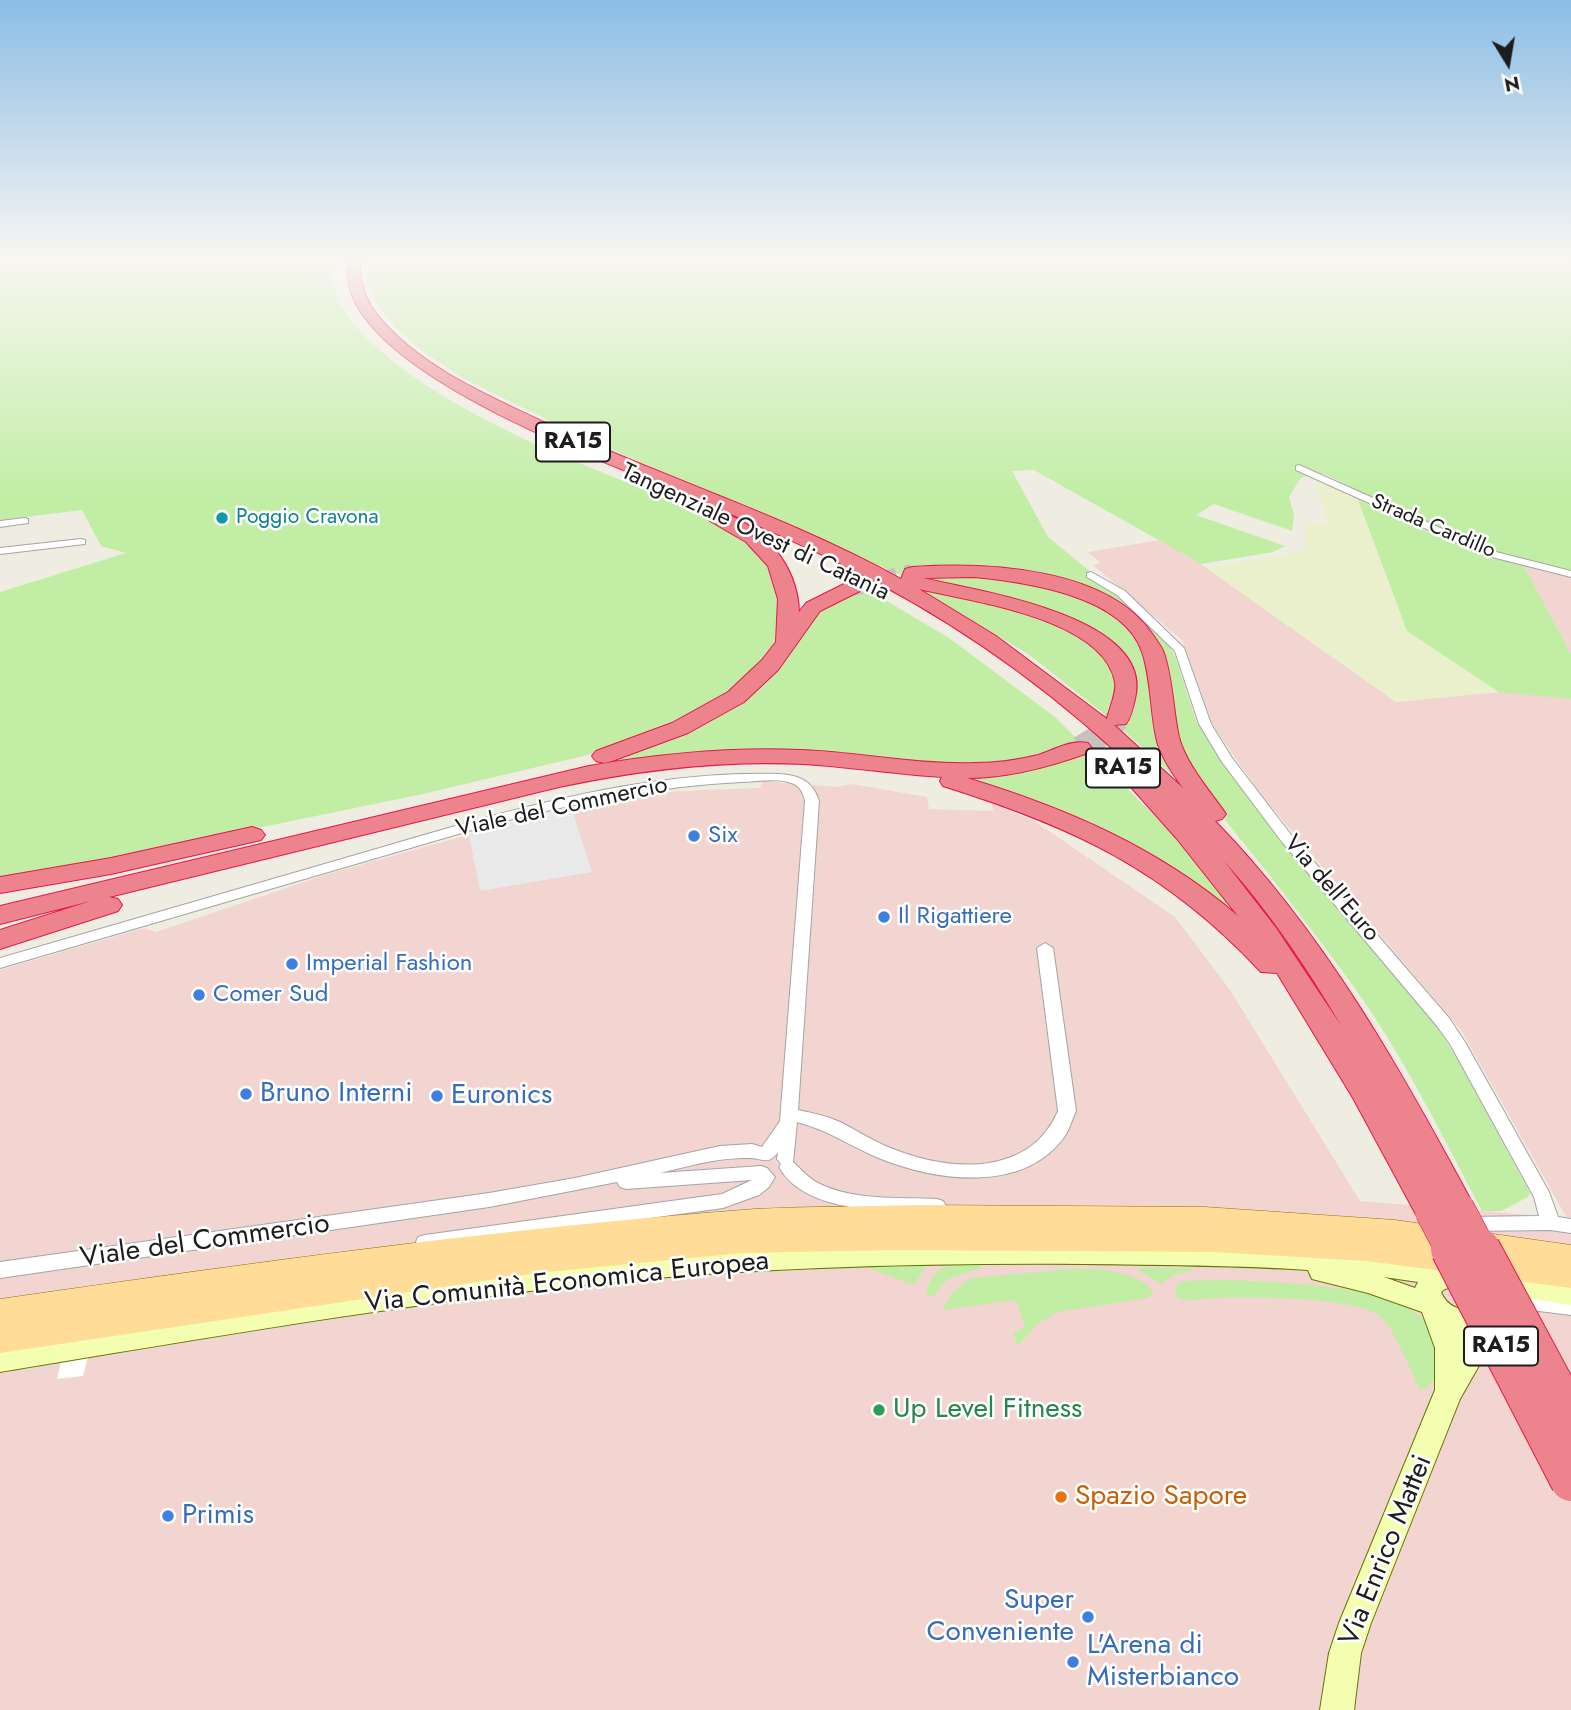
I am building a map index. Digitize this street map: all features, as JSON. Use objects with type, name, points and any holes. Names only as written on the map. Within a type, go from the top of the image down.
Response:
[{"type":"highway","name":"Tangenziale Ovest di Catania","points":[[376,338],[398,357],[451,392],[519,427],[789,532],[877,574],[968,626],[1074,701],[1149,768],[1219,841],[1286,918],[1368,1044],[1444,1210]]},
{"type":"highway","name":"Tangenziale Ovest di Catania","points":[[391,338],[411,355],[464,389],[829,562],[950,630],[1045,698],[1121,766],[1209,858],[1301,984],[1382,1120],[1444,1210]]},
{"type":"highway","points":[[673,489],[684,503],[741,531],[759,544],[776,562],[790,600],[791,613],[783,647]]},
{"type":"highway","points":[[673,489],[755,513],[906,580],[1025,606],[1072,624],[1097,641],[1120,665],[1125,675],[1126,696],[1118,719]]},
{"type":"highway","points":[[912,573],[977,571],[1036,579],[1092,597],[1131,621],[1153,651],[1164,726],[1175,756],[1200,798],[1266,877],[1286,918]]},
{"type":"highway","points":[[0,901],[415,803],[611,755],[650,742],[736,697],[754,682],[813,607],[853,587]]},
{"type":"highway","points":[[0,915],[604,769],[650,762],[766,756],[950,772],[994,771],[1034,764],[1080,748]]},
{"type":"highway","points":[[879,764],[946,779],[1044,809],[1123,846],[1209,904],[1235,926],[1278,974],[1353,1097],[1444,1210]]},
{"type":"highway","points":[[0,885],[111,866],[328,818],[415,803]]},
{"type":"highway","points":[[0,940],[222,869],[455,805]]},
{"type":"highway","name":"RA15","points":[[1444,1210],[1571,1418]]},
{"type":"highway","name":"RA15","points":[[1444,1210],[1571,1481]]},
{"type":"main road","points":[[0,1312],[306,1268],[541,1240],[758,1221],[1078,1216],[1205,1219],[1395,1232],[1571,1257]]},
{"type":"main road","points":[[0,1339],[537,1261],[741,1241],[895,1238],[1215,1240],[1367,1250],[1571,1275]]},
{"type":"street","name":"Strada Cardillo","points":[[1299,468],[1488,553],[1571,574]]},
{"type":"street","points":[[0,524],[25,521]]},
{"type":"street","points":[[0,551],[81,542]]},
{"type":"street","name":"Via dell'Euro","points":[[1091,575],[1121,593],[1180,650],[1205,724],[1227,759],[1287,839],[1424,997],[1457,1042],[1543,1197],[1550,1223]]},
{"type":"street","name":"Viale del Commercio","points":[[0,963],[484,822],[555,804],[697,781],[769,778],[795,780],[810,792],[812,801],[789,1117]]},
{"type":"street","points":[[789,1117],[823,1122],[874,1149],[933,1167],[956,1170],[990,1168],[1021,1162],[1044,1150],[1063,1129],[1067,1111],[1045,948]]},
{"type":"street","points":[[764,1175],[758,1168],[760,1160],[766,1155],[789,1117]]},
{"type":"street","points":[[575,1185],[780,1176],[787,1163],[789,1117]]},
{"type":"street","points":[[575,1185],[720,1153],[752,1151],[787,1163],[811,1188],[851,1198],[1078,1216]]},
{"type":"street","points":[[306,1268],[410,1244],[723,1201],[750,1192],[762,1184],[764,1175]]},
{"type":"street","name":"Viale del Commercio","points":[[0,1270],[371,1218],[575,1185]]},
{"type":"street","points":[[1395,1232],[1419,1225],[1550,1223],[1571,1226]]},
{"type":"street","points":[[1139,1254],[1326,1262],[1571,1294]]},
{"type":"street","points":[[1139,1254],[1198,1262],[1309,1269],[1369,1283],[1434,1307],[1447,1317],[1462,1321],[1476,1319],[1484,1310],[1539,1303],[1571,1307]]},
{"type":"street","name":"Via Comunità Economica Europea","points":[[0,1360],[469,1288],[688,1265],[876,1255],[1139,1254]]},
{"type":"street","points":[[1453,1278],[1469,1284],[1479,1293],[1484,1310],[1474,1330],[1467,1362],[1448,1394],[1451,1369],[1449,1348],[1427,1295],[1429,1285],[1437,1279],[1453,1278]]},
{"type":"street","name":"Via Enrico Mattei","points":[[1337,1710],[1345,1653],[1355,1623],[1448,1394]]},
{"type":"shaded area","points":[[1160,540],[1201,564],[1396,702],[1508,691],[1571,699],[1571,1710],[0,1710],[0,970],[144,928],[156,932],[328,874],[468,835],[629,798],[679,791],[760,788],[762,781],[836,787],[852,784],[927,797],[929,809],[993,811],[992,804],[1034,821],[1175,917],[1230,990],[1360,1201],[1567,1218],[1461,1030],[1263,797],[1231,752],[1212,723],[1182,640],[1093,565],[1101,563],[1088,552]]},
{"type":"shaded area","points":[[1520,560],[1571,571],[1571,654],[1525,568]]},
{"type":"shaded area","points":[[572,809],[592,872],[480,891],[469,835]]},
{"type":"green space","points":[[0,338],[368,338],[408,373],[482,418],[573,460],[706,514],[731,528],[762,555],[782,584],[778,638],[767,656],[731,692],[673,725],[596,753],[423,794],[0,881],[0,592],[126,553],[101,546],[82,510],[0,520]]},
{"type":"green space","points":[[407,338],[1571,338],[1571,571],[1520,560],[1476,544],[1379,502],[1325,474],[1303,472],[1307,475],[1300,479],[1289,497],[1294,515],[1292,531],[1214,504],[1196,515],[1285,546],[1273,552],[1201,564],[1034,470],[1012,471],[1048,537],[1092,573],[1087,575],[1125,602],[1130,610],[1165,638],[1175,656],[1196,721],[1270,827],[1344,911],[1434,1021],[1530,1193],[1528,1197],[1501,1211],[1482,1211],[1422,1097],[1372,1014],[1223,817],[1191,770],[1175,737],[1158,650],[1138,621],[1115,605],[1088,592],[1059,581],[1028,574],[964,567],[906,571],[937,576],[994,576],[1045,584],[1094,601],[1115,614],[1134,630],[1148,650],[1163,740],[1187,788],[1112,720],[1028,654],[915,586],[1033,612],[1092,638],[1111,657],[1121,679],[1121,698],[1112,714],[1122,722],[1133,698],[1131,674],[1103,641],[1084,628],[1040,609],[945,588],[898,574],[583,437],[464,379]]},
{"type":"green space","points":[[1315,482],[1325,483],[1358,500],[1407,631],[1499,692],[1396,702],[1206,568],[1306,551],[1305,522],[1328,524]]},
{"type":"green space","points":[[1358,500],[1452,543],[1524,566],[1571,654],[1571,699],[1499,692],[1407,631]]},
{"type":"green space","points":[[863,587],[949,638],[1055,717],[1168,829],[1216,886],[1236,916],[1125,841],[1076,817],[956,776],[1000,767],[703,752],[600,764],[654,746],[705,723],[814,612],[838,597]]},
{"type":"green space","points":[[980,1265],[981,1268],[948,1279],[932,1297],[926,1295],[933,1276],[939,1271],[952,1266]]},
{"type":"green space","points":[[926,1266],[914,1285],[871,1269],[872,1267]]},
{"type":"green space","points":[[1138,1268],[1194,1270],[1174,1275],[1161,1284]]},
{"type":"green space","points":[[1070,1269],[1103,1270],[1129,1276],[1148,1286],[1153,1294],[1148,1298],[1057,1312],[1036,1325],[1018,1346],[1013,1333],[1025,1327],[1016,1300],[942,1310],[953,1291],[971,1278]]},
{"type":"green space","points":[[1228,1280],[1342,1289],[1402,1305],[1423,1319],[1436,1337],[1442,1369],[1428,1387],[1420,1389],[1397,1340],[1382,1318],[1350,1305],[1303,1299],[1190,1300],[1175,1296],[1177,1284],[1185,1281]]},
{"type":"pier","points":[[89,1353],[83,1376],[57,1379],[62,1357]]},
{"type":"tunnel","points":[[853,587],[912,573]]},
{"type":"tunnel","points":[[1080,748],[1103,734],[1118,719]]},
{"type":"place","name":"Poggio Cravona","points":[[222,518]]},
{"type":"place","name":"Six","points":[[694,836]]},
{"type":"place","name":"Il Rigattiere","points":[[884,917]]},
{"type":"place","name":"Imperial Fashion","points":[[292,964]]},
{"type":"place","name":"Comer Sud","points":[[199,995]]},
{"type":"place","name":"Bruno Interni","points":[[246,1094]]},
{"type":"place","name":"Euronics","points":[[437,1096]]},
{"type":"place","name":"Up Level Fitness","points":[[879,1410]]},
{"type":"place","name":"Spazio Sapore","points":[[1061,1497]]},
{"type":"place","name":"Primis","points":[[168,1516]]},
{"type":"place","name":"Super Conveniente","points":[[1088,1617]]},
{"type":"place","name":"L'Arena di Misterbianco","points":[[1073,1662]]}]
